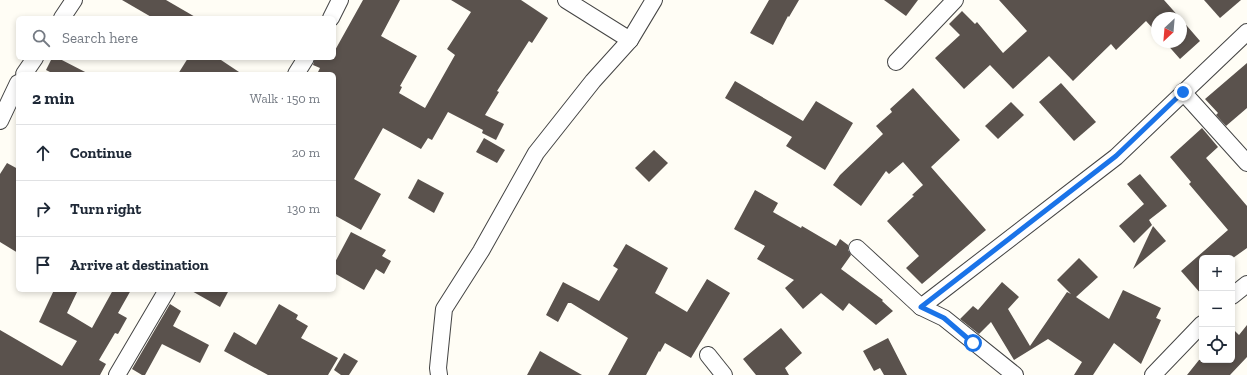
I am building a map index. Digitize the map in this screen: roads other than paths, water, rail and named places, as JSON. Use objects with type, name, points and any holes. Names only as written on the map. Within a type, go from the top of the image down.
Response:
[{"type":"street","points":[[63,16],[74,0]]},
{"type":"street","points":[[332,16],[340,0]]},
{"type":"street","points":[[566,0],[630,40]]},
{"type":"street","points":[[439,375],[438,368],[444,309],[481,251],[536,153],[593,81],[630,40],[654,0]]},
{"type":"street","points":[[896,62],[955,0]]},
{"type":"street","points":[[921,307],[1116,156],[1247,32]]},
{"type":"street","points":[[25,72],[34,60]]},
{"type":"street","points":[[297,72],[305,60]]},
{"type":"street","points":[[0,121],[16,87]]},
{"type":"street","points":[[1183,92],[1247,163]]},
{"type":"street","points":[[857,248],[921,307],[944,318],[1015,375]]},
{"type":"street","points":[[1235,294],[1247,284]]},
{"type":"street","points":[[117,375],[166,292]]},
{"type":"street","points":[[1153,375],[1199,327]]},
{"type":"street","points":[[708,355],[724,375]]}]
